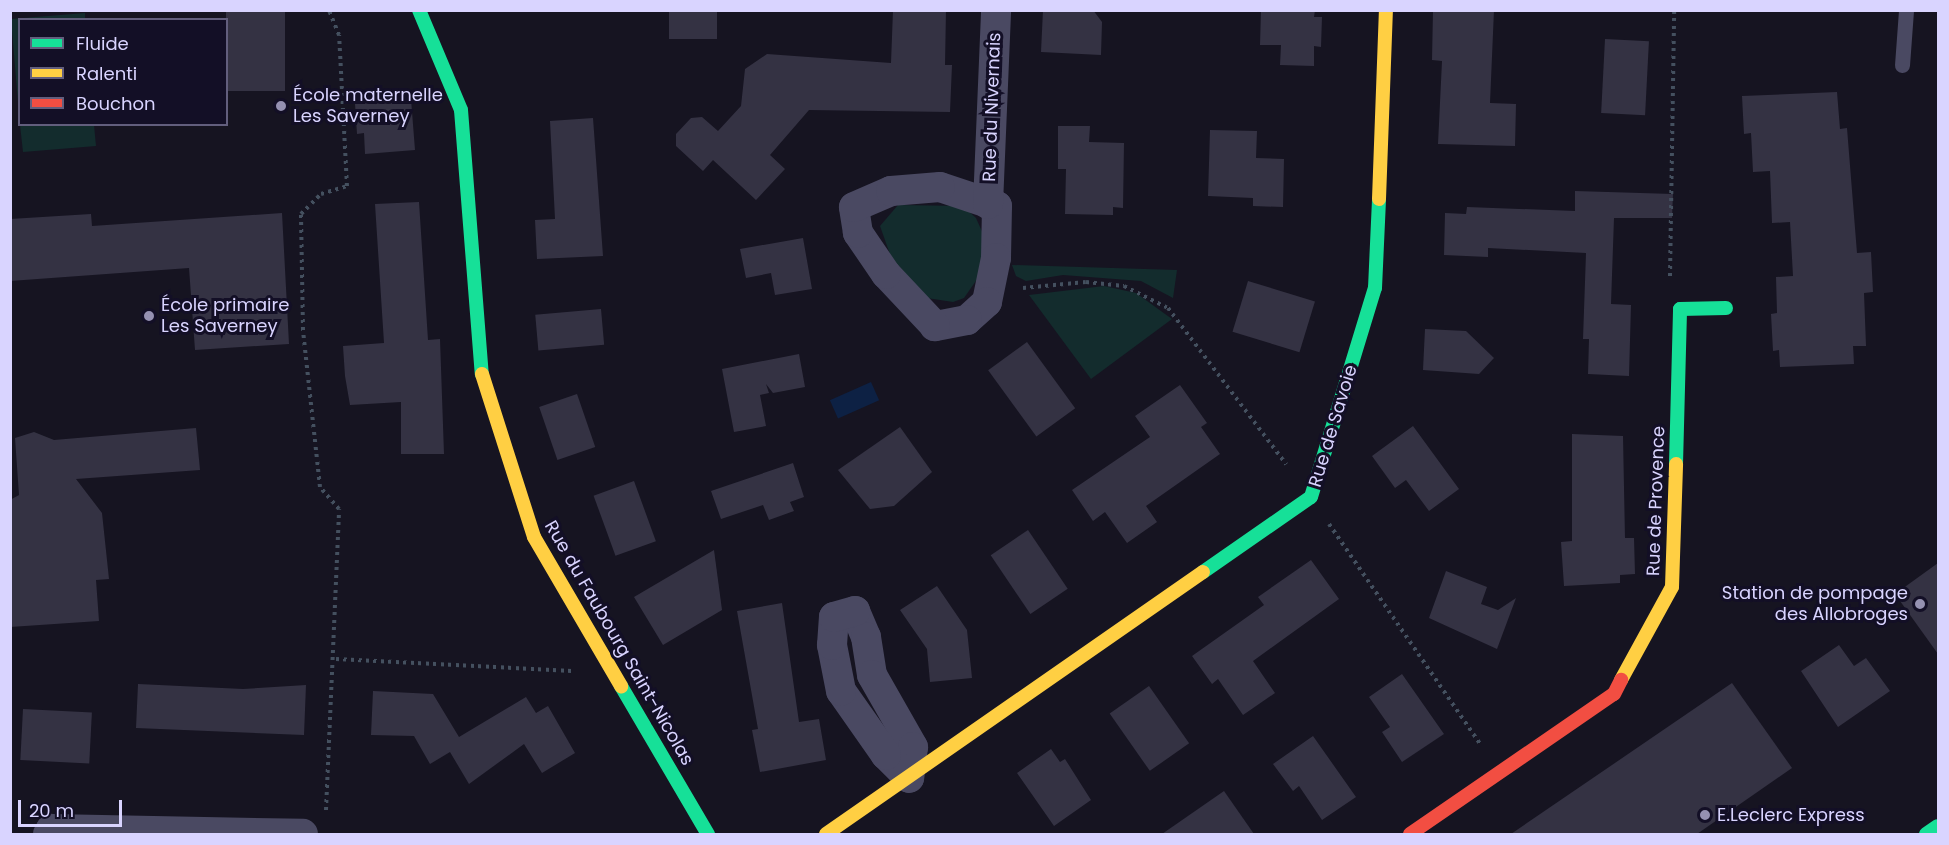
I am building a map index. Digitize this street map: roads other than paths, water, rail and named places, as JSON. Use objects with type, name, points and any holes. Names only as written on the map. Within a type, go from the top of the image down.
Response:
[{"type":"street","name":"Rue du Faubourg Saint-Nicolas","points":[[418,10],[461,110],[479,365],[534,537],[708,834]]},
{"type":"street","name":"Rue du Nivernais","points":[[988,204],[996,10]]},
{"type":"street","name":"Rue de Savoie","points":[[826,834],[1311,497],[1375,288],[1386,10]]},
{"type":"street","name":"Rue du Nivernais","points":[[940,187],[988,204],[997,206],[996,258],[987,302],[967,320],[934,326],[886,274],[858,233],[854,207],[891,191],[940,187]]},
{"type":"street","name":"Rue de Provence","points":[[1410,834],[1614,694],[1672,587],[1680,309],[1726,308]]},
{"type":"street","points":[[855,612],[866,637],[872,675],[913,747],[909,778],[886,755],[841,691],[832,645],[834,617],[855,612]]},
{"type":"street","points":[[1926,834],[1938,826]]},
{"type":"street","points":[[48,834],[51,829],[314,829]]},
{"type":"lane","points":[[1902,65],[1906,10]]},
{"type":"water","points":[[871,382],[879,400],[838,419],[830,400]]},
{"type":"place","name":"École maternelle Les Saverney","points":[[281,106]]},
{"type":"place","name":"École primaire Les Saverney","points":[[149,316]]},
{"type":"place","name":"Station de pompage des Allobroges","points":[[1920,604]]},
{"type":"place","name":"E.Leclerc Express","points":[[1705,815]]}]
